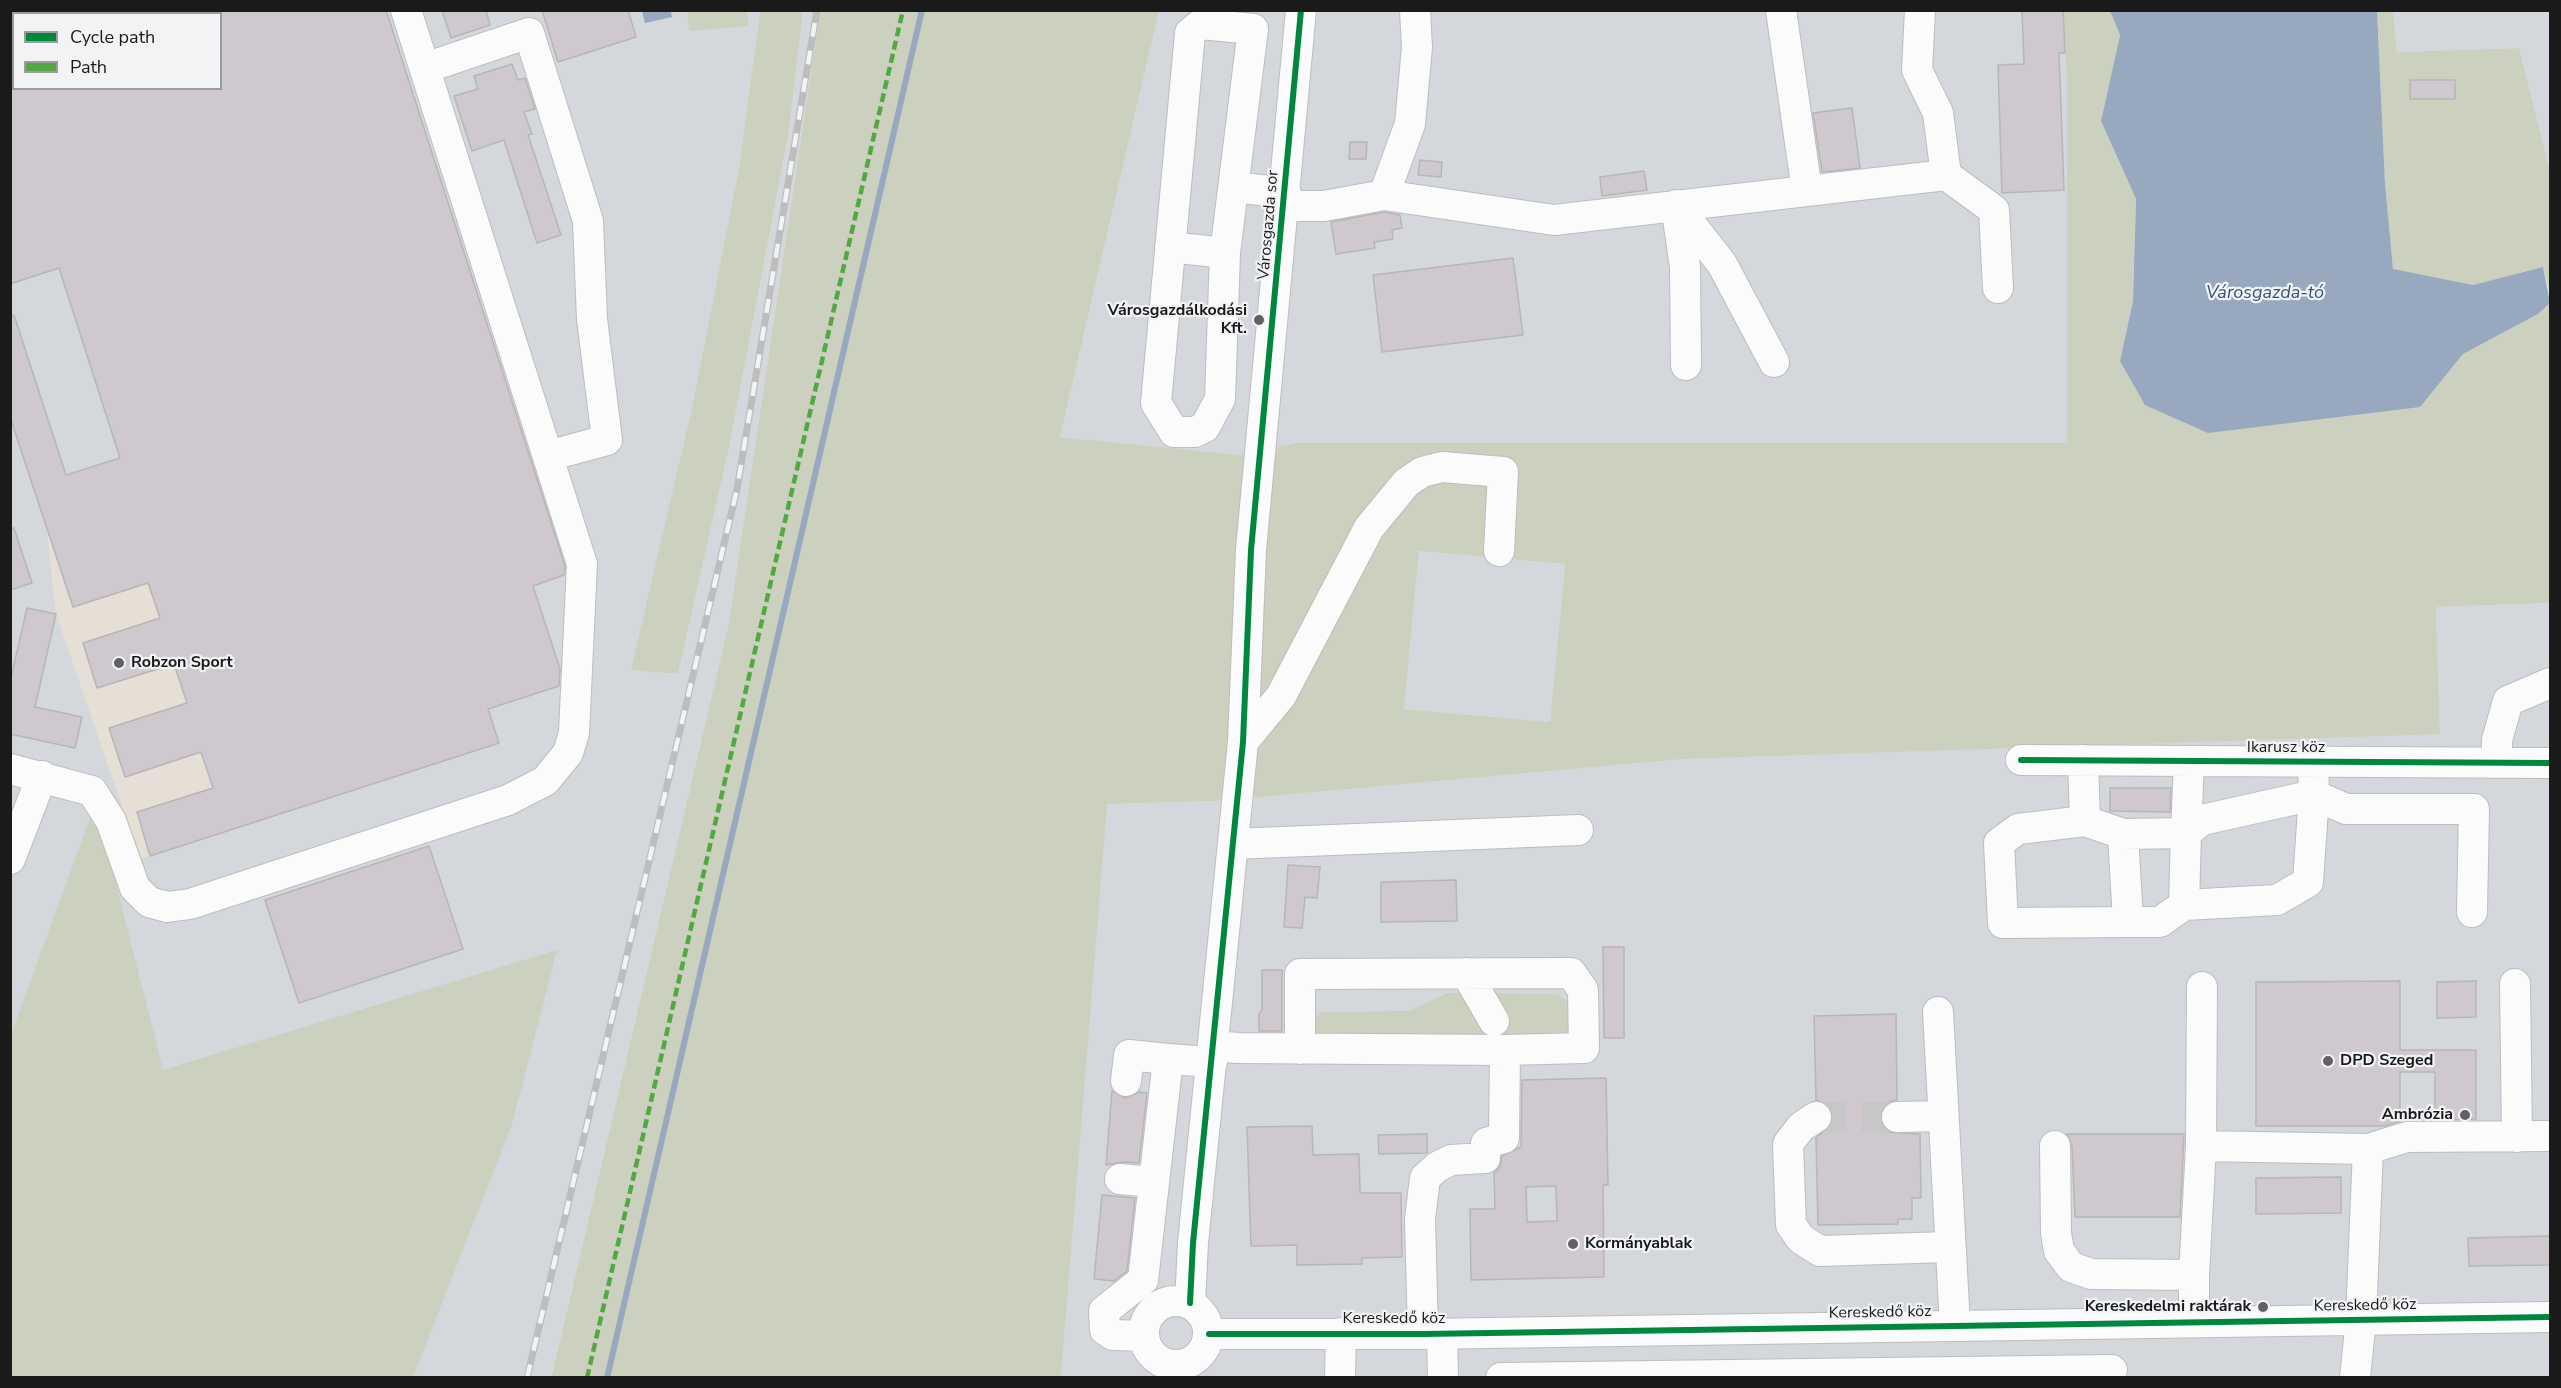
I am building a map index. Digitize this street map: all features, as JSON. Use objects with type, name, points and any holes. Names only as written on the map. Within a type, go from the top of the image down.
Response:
[{"type":"street","points":[[10,769],[87,788],[98,797],[111,821],[135,888],[149,902],[167,907],[190,904],[508,800],[545,782],[568,753],[574,733],[582,564],[406,10]]},
{"type":"street","points":[[1384,195],[1410,124],[1417,47],[1415,10]]},
{"type":"street","points":[[1781,10],[1807,191]]},
{"type":"street","points":[[1920,10],[1917,70],[1938,113],[1946,175]]},
{"type":"street","points":[[425,68],[526,22],[588,221],[592,319],[607,440],[548,456]]},
{"type":"street","points":[[1253,29],[1225,253],[1220,399],[1205,428],[1195,432],[1174,432],[1156,403],[1190,33],[1200,24],[1253,29],[1300,22]]},
{"type":"street","name":"Városgazda sor","points":[[1182,1302],[1193,1243],[1243,742],[1251,550],[1300,22]]},
{"type":"street","points":[[1233,187],[1285,200],[1324,206],[1384,195],[1554,220],[1946,175],[1994,210],[1998,288]]},
{"type":"street","points":[[1676,205],[1722,264],[1774,362]]},
{"type":"street","points":[[1676,205],[1685,267],[1686,365]]},
{"type":"street","points":[[1170,247],[1225,253]]},
{"type":"street","points":[[1243,742],[1281,696],[1369,528],[1406,483],[1422,472],[1442,467],[1503,472],[1499,551]]},
{"type":"street","points":[[2497,763],[2497,740],[2508,701],[2550,683]]},
{"type":"street","name":"Ikarusz köz","points":[[2021,760],[2550,763]]},
{"type":"street","points":[[2083,760],[2085,821]]},
{"type":"street","points":[[2184,905],[2189,761]]},
{"type":"street","points":[[2313,762],[2314,795],[2308,882],[2277,900],[2184,905],[2160,922],[2003,923],[1999,843],[2018,829],[2085,821],[2123,834],[2186,833],[2202,820],[2314,795],[2346,809],[2474,809],[2472,912]]},
{"type":"street","points":[[10,859],[42,776]]},
{"type":"street","points":[[1233,844],[1578,830]]},
{"type":"street","points":[[2123,834],[2128,922]]},
{"type":"street","points":[[1126,1081],[1129,1055],[1168,1059],[1300,1048],[1505,1050],[1584,1048],[1583,990],[1571,973],[1300,974],[1300,1048]]},
{"type":"street","points":[[1466,974],[1494,1021]]},
{"type":"street","points":[[2515,984],[2517,1137]]},
{"type":"street","points":[[2194,1322],[2194,1275],[2201,1146],[2202,987]]},
{"type":"street","points":[[1938,1012],[1955,1326]]},
{"type":"street","points":[[1443,1377],[1433,1334],[1420,1219],[1425,1178],[1437,1167],[1451,1160],[1485,1158],[1486,1143],[1504,1138],[1505,1050]]},
{"type":"street","points":[[1144,1336],[1113,1335],[1105,1330],[1104,1311],[1143,1280],[1168,1059]]},
{"type":"street","points":[[1898,1117],[1943,1116]]},
{"type":"street","points":[[1816,1117],[1801,1127],[1788,1144],[1791,1225],[1800,1239],[1820,1251],[1949,1247]]},
{"type":"street","points":[[2201,1146],[2368,1149],[2407,1137],[2550,1136]]},
{"type":"street","points":[[2055,1146],[2056,1233],[2060,1251],[2071,1267],[2091,1274],[2194,1275]]},
{"type":"street","points":[[2355,1377],[2361,1319],[2368,1149]]},
{"type":"street","points":[[1120,1179],[1154,1182]]},
{"type":"street","points":[[1182,1302],[1200,1311],[1207,1321],[1209,1334],[1205,1348],[1195,1359],[1171,1370],[1153,1356],[1144,1336],[1145,1324],[1151,1312],[1161,1304],[1182,1302]]},
{"type":"street","name":"Kereskedő köz","points":[[1209,1334],[1433,1334],[2550,1317]]},
{"type":"street","points":[[1501,1377],[1864,1372],[2113,1374],[2112,1323]]},
{"type":"street","points":[[1864,1327],[1864,1372]]},
{"type":"street","points":[[1648,1330],[1648,1374]]},
{"type":"street","points":[[1340,1377],[1341,1333]]},
{"type":"shaded area","points":[[10,11],[760,11],[739,168],[691,412],[632,670],[678,674],[730,443],[789,130],[803,11],[820,11],[728,627],[551,1377],[11,1377]]},
{"type":"shaded area","points":[[1159,11],[2063,11],[2067,80],[2067,443],[1296,443],[1241,455],[1060,437]]},
{"type":"shaded area","points":[[2393,11],[2550,11],[2550,171],[2519,48],[2397,52]]},
{"type":"shaded area","points":[[135,503],[240,827],[140,859],[56,614],[47,531]]},
{"type":"shaded area","points":[[1419,551],[1565,564],[1550,722],[1404,709]]},
{"type":"shaded area","points":[[2550,603],[2550,1377],[1061,1378],[1106,804],[1216,801],[1684,759],[2440,733],[2436,607]]},
{"type":"green space","points":[[687,11],[747,11],[748,26],[689,31]]},
{"type":"green space","points":[[760,11],[803,11],[789,130],[730,443],[678,674],[631,670],[691,412],[739,168]]},
{"type":"green space","points":[[820,11],[1159,11],[1060,437],[1241,455],[1296,443],[2067,443],[2067,80],[2063,11],[2110,11],[2120,35],[2101,121],[2136,199],[2133,301],[2120,361],[2419,407],[2463,354],[2538,314],[2550,303],[2550,603],[2436,607],[2440,734],[1684,759],[1216,801],[1107,804],[1061,1377],[551,1378],[728,627]],"holes":[[[1419,551],[1565,564],[1550,722],[1404,709]]]},
{"type":"green space","points":[[2377,11],[2393,11],[2397,52],[2519,48],[2550,171],[2550,294],[2543,267],[2473,285],[2393,270],[2385,183]]},
{"type":"green space","points":[[93,810],[101,824],[163,1070],[557,950],[512,1124],[413,1377],[11,1377],[10,1037]]},
{"type":"green space","points":[[1448,993],[1557,994],[1570,1003],[1571,1030],[1561,1037],[1316,1038],[1313,1031],[1313,1019],[1323,1012],[1409,1011]]},
{"type":"water","points":[[642,11],[671,11],[672,17],[645,23]]},
{"type":"water","name":"Városgazda-tó","points":[[2110,11],[2377,11],[2385,183],[2393,269],[2473,285],[2543,267],[2550,303],[2538,314],[2463,354],[2420,407],[2208,433],[2145,405],[2120,361],[2133,301],[2136,199],[2101,121],[2120,35]]},
{"type":"building","points":[[220,10],[386,10],[565,566],[564,575],[533,586],[560,669],[559,686],[488,709],[499,743],[150,856],[137,812],[213,788],[201,752],[125,777],[109,728],[187,703],[174,664],[97,688],[83,643],[160,618],[148,583],[73,607],[10,417],[10,316],[14,315],[66,475],[120,458],[59,268],[10,284],[10,88],[12,90],[222,90],[222,12]]},
{"type":"building","points":[[442,10],[486,10],[490,25],[451,38]]},
{"type":"building","points":[[542,10],[628,10],[636,37],[558,62]]},
{"type":"building","points":[[2022,10],[2063,10],[2065,53],[2059,53],[2064,190],[2002,193],[1998,65],[2024,64]]},
{"type":"building","points":[[512,64],[518,80],[525,78],[535,109],[524,112],[532,134],[528,135],[561,235],[537,243],[504,140],[472,151],[454,96],[478,89],[474,76]]},
{"type":"building","points":[[2410,80],[2455,80],[2455,99],[2410,99]]},
{"type":"building","points":[[1852,108],[1860,168],[1822,172],[1813,113]]},
{"type":"building","points":[[1350,142],[1367,142],[1366,159],[1349,159]]},
{"type":"building","points":[[1420,160],[1442,162],[1441,177],[1418,175]]},
{"type":"building","points":[[1644,171],[1647,190],[1602,196],[1600,177]]},
{"type":"building","points":[[1384,212],[1400,215],[1402,228],[1392,230],[1393,239],[1374,242],[1375,248],[1336,254],[1331,222]]},
{"type":"building","points":[[1513,258],[1523,335],[1382,352],[1373,275]]},
{"type":"building","points":[[10,528],[14,528],[32,583],[10,590]]},
{"type":"building","points":[[27,608],[56,614],[35,707],[82,717],[75,748],[10,734],[10,682]]},
{"type":"building","points":[[2110,788],[2171,788],[2170,812],[2110,811]]},
{"type":"building","points":[[429,846],[463,949],[299,1003],[265,900]]},
{"type":"building","points":[[1288,865],[1320,867],[1317,898],[1305,897],[1302,928],[1284,927]]},
{"type":"building","points":[[1456,880],[1457,921],[1381,922],[1381,882]]},
{"type":"building","points":[[1603,947],[1624,947],[1624,1038],[1604,1038]]},
{"type":"building","points":[[1262,970],[1282,970],[1282,1031],[1259,1031],[1259,1014],[1262,1010]]},
{"type":"building","name":"DPD Szeged","points":[[2400,981],[2400,1050],[2476,1050],[2476,1119],[2435,1120],[2435,1072],[2400,1072],[2400,1121],[2385,1126],[2256,1126],[2256,982]]},
{"type":"building","points":[[2476,981],[2476,1017],[2437,1018],[2437,982]]},
{"type":"building","points":[[1896,1014],[1897,1100],[1889,1102],[1882,1108],[1880,1118],[1883,1126],[1889,1132],[1920,1134],[1921,1198],[1912,1198],[1912,1219],[1898,1219],[1898,1224],[1818,1225],[1816,1138],[1831,1125],[1833,1116],[1830,1107],[1816,1100],[1814,1016]]},
{"type":"building","points":[[1606,1078],[1608,1185],[1603,1185],[1604,1277],[1471,1280],[1470,1209],[1495,1209],[1494,1173],[1500,1167],[1502,1156],[1521,1147],[1522,1080]],"holes":[[[1556,1186],[1557,1221],[1527,1222],[1526,1187]]]},
{"type":"building","points":[[1112,1091],[1125,1098],[1139,1092],[1147,1093],[1139,1163],[1122,1162],[1106,1165]]},
{"type":"building","points":[[1312,1126],[1313,1155],[1359,1154],[1360,1193],[1401,1193],[1402,1257],[1362,1258],[1362,1264],[1297,1265],[1297,1245],[1251,1246],[1247,1127]]},
{"type":"building","points":[[1427,1134],[1427,1153],[1379,1154],[1378,1135]]},
{"type":"building","points":[[2067,1134],[2184,1134],[2180,1217],[2075,1217],[2072,1146]]},
{"type":"building","points":[[2341,1177],[2341,1213],[2256,1214],[2256,1178]]},
{"type":"building","points":[[1102,1195],[1135,1198],[1127,1271],[1114,1281],[1094,1279]]},
{"type":"building","points":[[2550,1236],[2550,1265],[2469,1266],[2468,1238]]},
{"type":"waterway","points":[[607,1378],[922,10]]},
{"type":"tunnel","points":[[1816,1117],[1897,1117]]},
{"type":"railway","points":[[527,1378],[737,489],[817,10]]},
{"type":"marked path","points":[[587,1378],[903,10]]},
{"type":"cycle path","points":[[1190,1303],[1193,1243],[1243,742],[1251,550],[1301,10]]},
{"type":"cycle path","points":[[2021,760],[2550,763]]},
{"type":"cycle path","points":[[1209,1334],[1423,1334],[2550,1317]]},
{"type":"place","name":"Városgazdálkodási Kft.","points":[[1259,320]]},
{"type":"place","name":"Robzon Sport","points":[[119,663]]},
{"type":"place","name":"DPD Szeged","points":[[2328,1061]]},
{"type":"place","name":"Ambrózia","points":[[2465,1115]]},
{"type":"place","name":"Kormányablak","points":[[1573,1244]]},
{"type":"place","name":"Kereskedelmi raktárak","points":[[2263,1307]]}]
